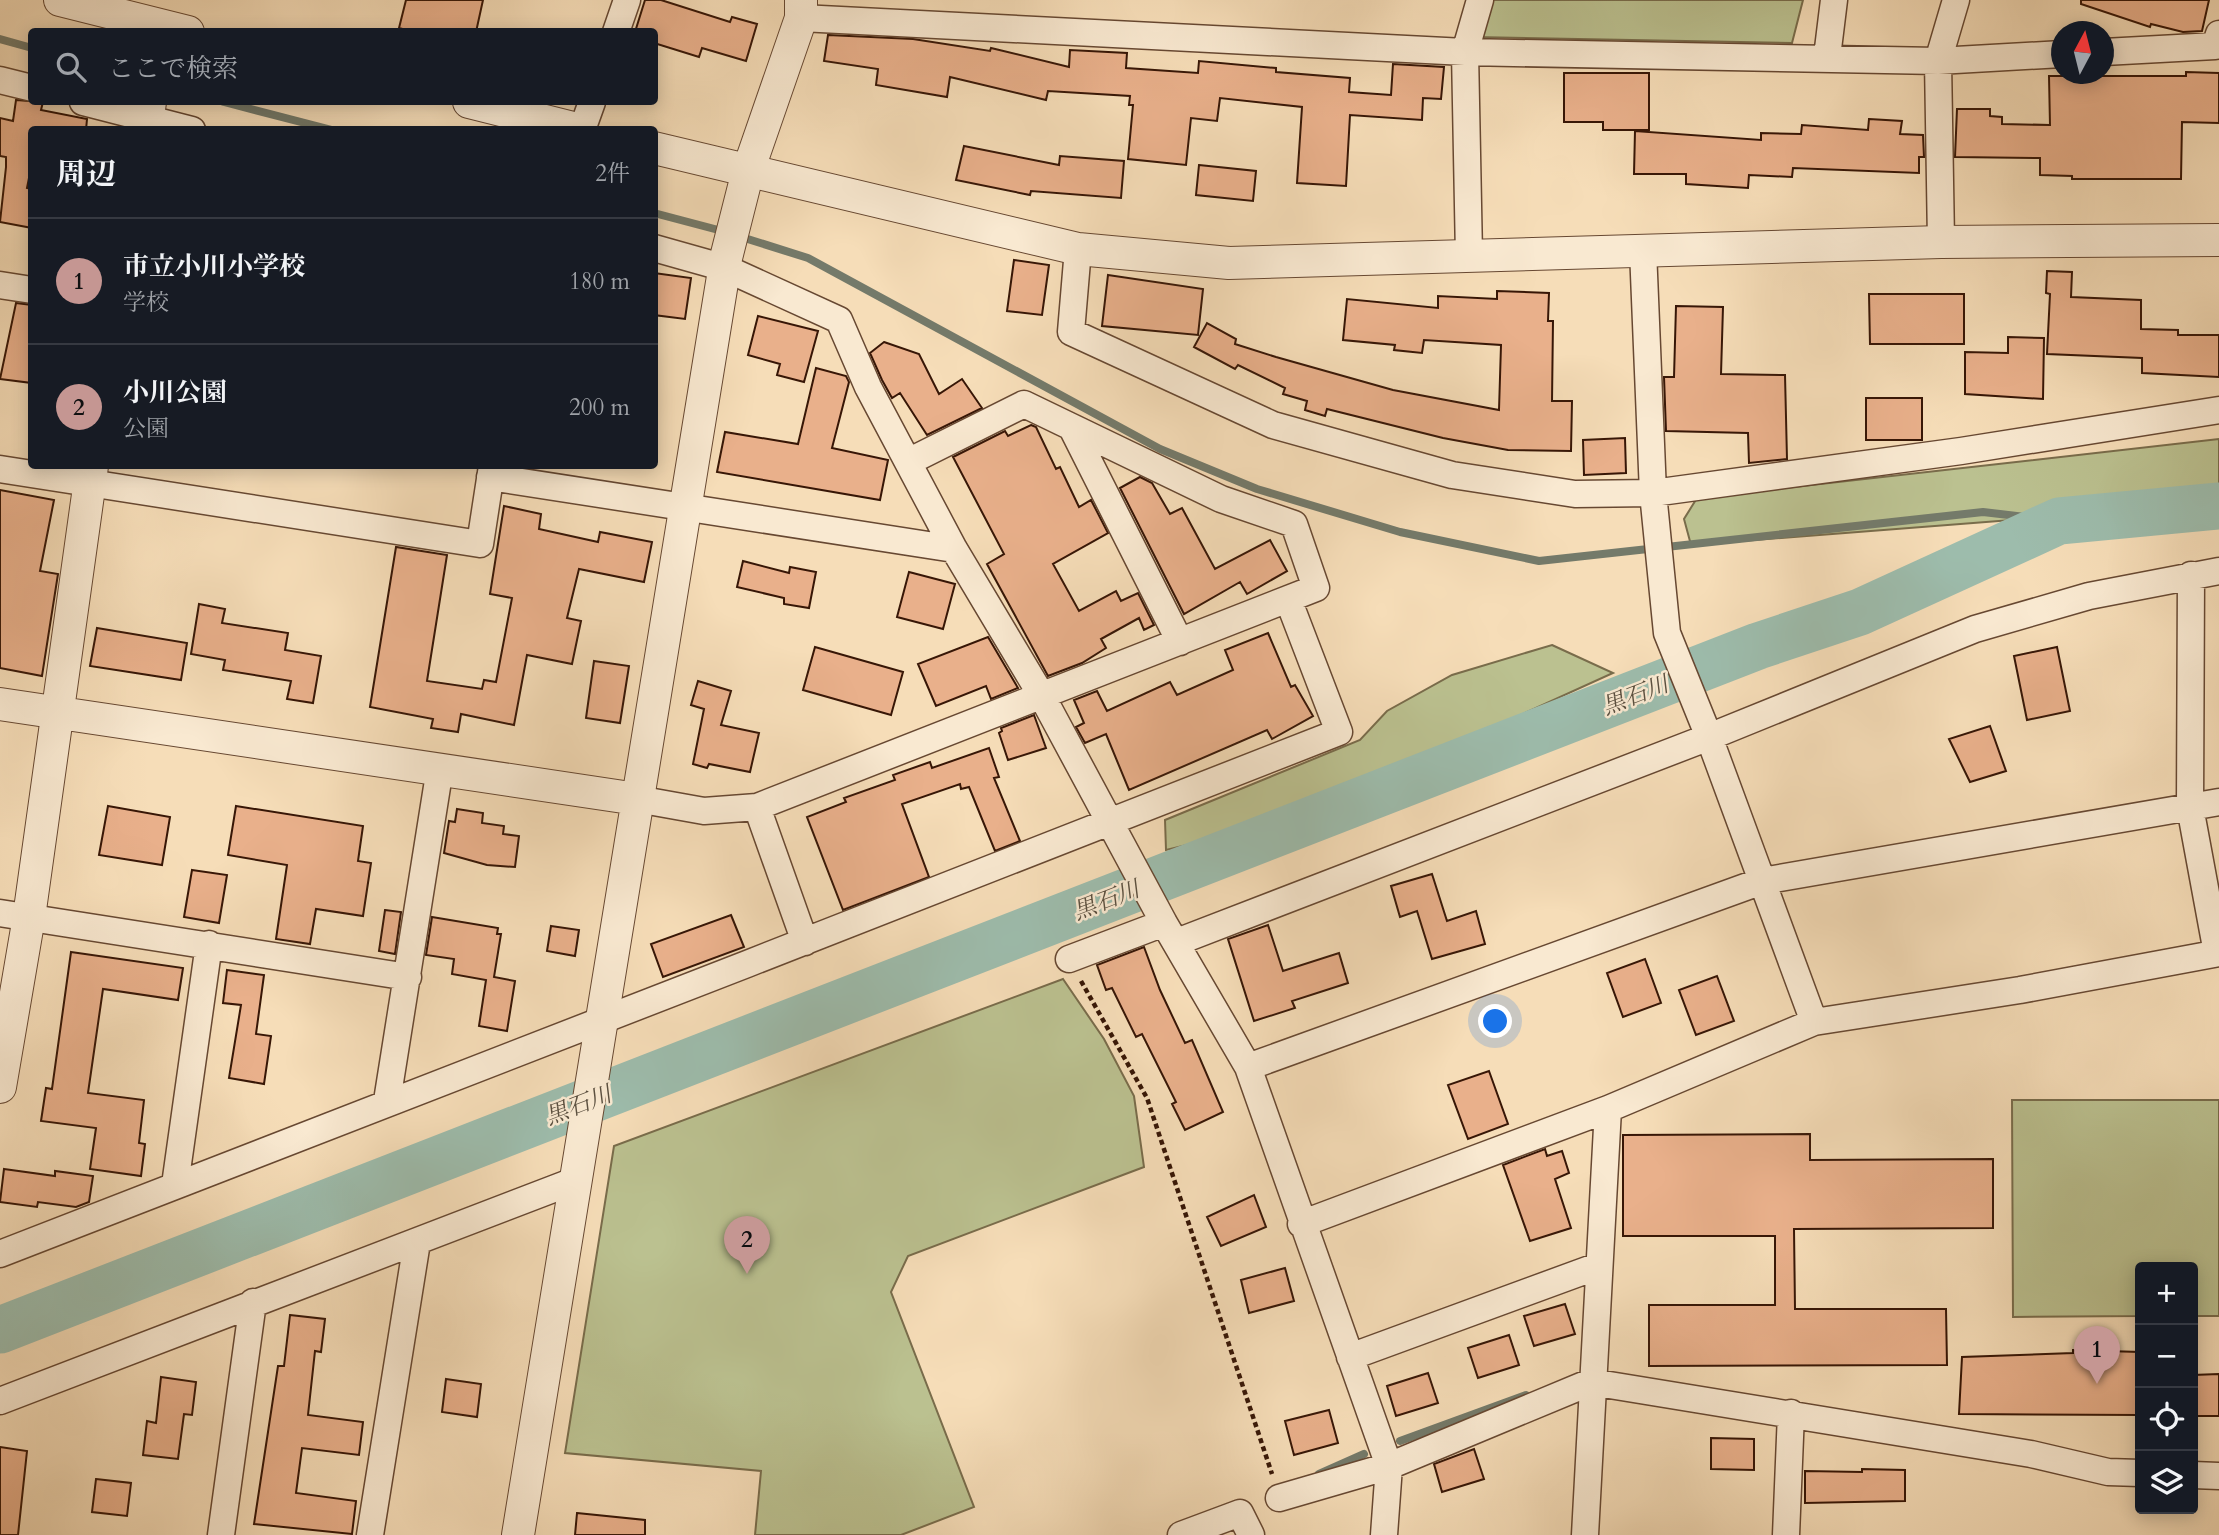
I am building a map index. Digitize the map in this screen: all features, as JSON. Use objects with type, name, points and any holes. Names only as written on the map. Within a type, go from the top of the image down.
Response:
[{"type":"street","points":[[60,0],[169,22]]},
{"type":"street","points":[[618,28],[628,0]]},
{"type":"street","points":[[1469,256],[1465,52],[1480,0]]},
{"type":"street","points":[[1827,57],[1835,0]]},
{"type":"street","points":[[1941,242],[1937,61],[1956,0]]},
{"type":"street","points":[[518,1535],[725,263],[748,171],[801,9],[1465,52],[1937,61],[2051,55]]},
{"type":"street","points":[[2114,51],[2215,46],[2219,34]]},
{"type":"street","points":[[0,80],[28,87]]},
{"type":"street","points":[[98,105],[148,115],[180,126]]},
{"type":"street","points":[[481,105],[565,126]]},
{"type":"street","points":[[583,126],[591,105]]},
{"type":"street","points":[[658,149],[1078,249],[1229,262],[1941,242],[2219,240]]},
{"type":"street","points":[[658,249],[725,263],[839,320],[868,387],[954,549],[1043,698],[1166,925],[1248,1067],[1388,1466],[1384,1535]]},
{"type":"street","points":[[1078,249],[1071,331],[1273,425],[1452,475],[1575,494],[1653,493],[1961,451],[2219,410]]},
{"type":"street","points":[[1643,250],[1653,493],[1667,634],[1709,737],[1814,1022]]},
{"type":"street","points":[[0,285],[28,289]]},
{"type":"street","points":[[0,704],[440,768],[704,811],[757,807],[1043,698],[1316,588],[1294,524],[1221,499],[1024,404],[908,462]]},
{"type":"street","points":[[1072,428],[1180,642]]},
{"type":"street","points":[[0,469],[91,474],[480,544],[491,471],[685,508],[954,549]]},
{"type":"street","points":[[0,1087],[14,915],[55,712],[91,474]]},
{"type":"street","points":[[1069,959],[1709,737],[1975,629],[2089,596],[2219,572]]},
{"type":"street","points":[[1301,1224],[1608,1109],[1814,1022],[2020,989],[2218,953],[2190,807],[2192,575]]},
{"type":"street","points":[[0,1254],[387,1101],[600,1033],[805,942],[1117,832],[1339,732],[1288,599]]},
{"type":"street","points":[[387,1101],[440,768]]},
{"type":"street","points":[[1248,1067],[1762,881],[2219,802]]},
{"type":"street","points":[[757,807],[805,942]]},
{"type":"street","points":[[14,915],[408,977]]},
{"type":"street","points":[[175,1185],[209,944]]},
{"type":"street","points":[[1585,1535],[1591,1382],[1608,1109]]},
{"type":"street","points":[[0,1401],[574,1181]]},
{"type":"street","points":[[370,1535],[417,1242]]},
{"type":"street","points":[[1349,1357],[1598,1266]]},
{"type":"street","points":[[221,1535],[253,1303]]},
{"type":"street","points":[[1279,1498],[1388,1466],[1591,1382],[2031,1454],[2108,1472],[2135,1473]]},
{"type":"street","points":[[1786,1535],[1791,1413]]},
{"type":"street","points":[[2198,1475],[2219,1476]]},
{"type":"street","points":[[1181,1535],[1240,1513],[1251,1535]]},
{"type":"path","points":[[1069,959],[1147,1098],[1279,1498]]},
{"type":"green space","points":[[1485,0],[1803,0],[1792,43],[1474,37]]},
{"type":"green space","points":[[2219,439],[2219,500],[2190,506],[1691,545],[1684,519],[1697,498]]},
{"type":"green space","points":[[1552,645],[1613,673],[1459,743],[1237,833],[1166,850],[1165,820],[1360,740],[1387,711],[1452,675]]},
{"type":"green space","points":[[1063,979],[1104,1039],[1134,1096],[1144,1167],[908,1256],[891,1292],[974,1507],[901,1535],[755,1535],[761,1471],[565,1453],[614,1146]]},
{"type":"green space","points":[[2012,1100],[2219,1100],[2219,1316],[2198,1316],[2198,1262],[2135,1262],[2135,1316],[2013,1317]]},
{"type":"building","points":[[406,0],[483,0],[477,28],[399,28]]},
{"type":"building","points":[[645,0],[661,0],[730,22],[732,17],[757,24],[746,61],[702,48],[699,57],[658,44],[658,28],[636,28]]},
{"type":"building","points":[[2081,0],[2209,0],[2202,31],[2183,32],[2151,24],[2150,27],[2081,4]]},
{"type":"building","points":[[828,35],[913,39],[990,51],[991,48],[1069,67],[1070,50],[1127,53],[1126,68],[1198,73],[1199,61],[1276,68],[1276,72],[1350,78],[1349,92],[1391,95],[1393,64],[1444,67],[1441,99],[1423,98],[1422,120],[1350,115],[1346,186],[1297,183],[1302,107],[1220,98],[1217,121],[1191,118],[1186,165],[1128,159],[1133,105],[1129,105],[1130,96],[1048,91],[1046,100],[950,77],[947,97],[876,85],[878,69],[824,61]]},
{"type":"building","points":[[2186,72],[2219,73],[2219,123],[2182,122],[2181,179],[2072,179],[2072,176],[2040,175],[2040,158],[1955,157],[1957,109],[1990,109],[1990,116],[2002,117],[2002,124],[2050,125],[2049,76],[2051,84],[2114,84],[2114,76],[2186,76]]},
{"type":"building","points":[[1564,73],[1649,73],[1649,130],[1603,130],[1603,122],[1564,122]]},
{"type":"building","points":[[16,100],[28,101],[28,105],[42,105],[41,110],[87,119],[86,126],[28,126],[28,227],[0,222],[6,157],[0,156],[0,118],[13,121]]},
{"type":"building","points":[[1869,119],[1902,121],[1900,134],[1923,135],[1924,157],[1919,157],[1919,173],[1793,168],[1792,177],[1749,175],[1748,188],[1686,184],[1686,174],[1634,174],[1635,131],[1761,140],[1761,133],[1801,134],[1802,125],[1868,130]]},
{"type":"building","points":[[964,146],[1059,165],[1060,156],[1124,161],[1121,198],[1031,191],[1030,195],[956,180]]},
{"type":"building","points":[[1199,165],[1256,171],[1253,201],[1196,195]]},
{"type":"building","points":[[1014,260],[1049,265],[1042,315],[1007,311]]},
{"type":"building","points":[[2047,271],[2072,272],[2071,297],[2141,300],[2141,329],[2178,330],[2178,335],[2219,335],[2219,377],[2142,373],[2142,358],[2047,354],[2050,294],[2046,293]]},
{"type":"building","points":[[658,274],[691,278],[685,319],[658,316]]},
{"type":"building","points":[[1108,275],[1203,289],[1198,335],[1102,326]]},
{"type":"building","points":[[1497,291],[1549,293],[1548,321],[1553,321],[1552,401],[1572,401],[1571,451],[1508,450],[1443,438],[1327,409],[1325,416],[1305,410],[1307,401],[1283,394],[1285,388],[1238,365],[1235,369],[1194,347],[1207,323],[1236,339],[1235,344],[1276,357],[1393,390],[1499,410],[1501,345],[1424,340],[1422,353],[1394,350],[1395,345],[1343,340],[1347,299],[1438,308],[1438,296],[1497,299]]},
{"type":"building","points":[[1869,294],[1964,294],[1964,344],[1870,344]]},
{"type":"building","points":[[16,303],[28,304],[28,382],[0,379]]},
{"type":"building","points":[[1676,306],[1723,307],[1721,374],[1785,375],[1787,459],[1749,463],[1748,433],[1666,431],[1664,377],[1674,377]]},
{"type":"building","points":[[758,316],[818,331],[804,382],[777,375],[780,364],[748,355]]},
{"type":"building","points":[[2008,337],[2044,338],[2043,399],[1965,394],[1965,352],[2008,353]]},
{"type":"building","points":[[884,342],[919,354],[939,394],[962,379],[982,408],[927,435],[900,393],[892,398],[882,380],[870,353]]},
{"type":"building","points":[[816,368],[846,376],[849,382],[832,448],[888,460],[880,500],[717,472],[725,432],[798,444]]},
{"type":"building","points":[[1866,398],[1922,398],[1922,440],[1866,440]]},
{"type":"building","points":[[1031,425],[1036,427],[1056,469],[1060,467],[1079,507],[1091,500],[1108,533],[1053,564],[1079,611],[1116,591],[1121,601],[1138,593],[1154,625],[1144,630],[1139,618],[1101,639],[1106,648],[1082,663],[1048,676],[987,564],[1004,554],[953,457],[1005,431],[1008,436]]},
{"type":"building","points":[[1625,438],[1626,473],[1584,475],[1583,440]]},
{"type":"building","points":[[1140,477],[1152,483],[1170,514],[1182,508],[1215,569],[1270,540],[1287,571],[1247,594],[1240,582],[1184,614],[1120,488]]},
{"type":"building","points":[[0,490],[54,500],[40,571],[58,574],[42,676],[0,668]]},
{"type":"building","points":[[504,506],[541,514],[539,529],[598,542],[600,532],[652,542],[644,582],[579,569],[567,618],[581,621],[572,664],[527,655],[514,725],[461,714],[458,732],[431,728],[433,719],[370,707],[396,547],[447,555],[427,681],[482,689],[484,680],[496,682],[512,598],[490,594]]},
{"type":"building","points":[[743,561],[789,573],[790,567],[816,572],[809,608],[784,604],[784,598],[737,587]]},
{"type":"building","points":[[909,572],[955,584],[943,629],[897,617]]},
{"type":"building","points":[[199,604],[225,609],[222,623],[288,633],[285,650],[321,656],[313,703],[287,699],[291,681],[223,670],[225,660],[191,654]]},
{"type":"building","points":[[97,628],[187,643],[181,680],[90,666]]},
{"type":"building","points":[[1268,633],[1291,687],[1295,685],[1313,716],[1272,739],[1267,730],[1129,790],[1106,734],[1085,743],[1076,727],[1084,723],[1074,700],[1097,691],[1107,711],[1170,682],[1177,695],[1233,670],[1225,650]]},
{"type":"building","points":[[988,637],[1018,688],[991,699],[986,686],[936,706],[918,664]]},
{"type":"building","points":[[815,647],[903,672],[891,715],[803,690]]},
{"type":"building","points":[[2057,647],[2070,711],[2027,720],[2014,656]]},
{"type":"building","points":[[594,661],[629,666],[620,723],[586,718]]},
{"type":"building","points":[[698,681],[731,691],[721,725],[759,733],[750,772],[709,764],[707,768],[693,764],[704,709],[691,705]]},
{"type":"building","points":[[1034,715],[1046,748],[1008,760],[999,733],[1001,728]]},
{"type":"building","points":[[1990,726],[2006,771],[1970,782],[1949,739]]},
{"type":"building","points":[[989,748],[999,777],[994,778],[1020,841],[995,851],[969,787],[961,789],[960,784],[902,804],[929,877],[843,910],[807,817],[846,802],[844,798],[895,780],[893,775],[930,762],[932,768]]},
{"type":"building","points":[[108,806],[170,817],[162,865],[99,855]]},
{"type":"building","points":[[236,806],[363,826],[358,861],[371,863],[363,916],[316,909],[310,944],[276,939],[287,865],[228,855]]},
{"type":"building","points":[[457,809],[483,813],[482,823],[504,826],[503,834],[519,836],[515,867],[487,865],[444,853],[449,821],[455,822]]},
{"type":"building","points":[[192,870],[227,875],[219,923],[184,917]]},
{"type":"building","points":[[1432,874],[1447,921],[1476,911],[1485,944],[1432,959],[1417,911],[1400,917],[1391,886]]},
{"type":"building","points":[[385,910],[401,912],[395,954],[379,951]]},
{"type":"building","points":[[731,915],[744,947],[663,977],[651,944]]},
{"type":"building","points":[[432,917],[498,928],[497,934],[501,934],[494,977],[515,981],[507,1031],[479,1026],[486,980],[452,974],[454,959],[426,955]]},
{"type":"building","points":[[1268,925],[1283,971],[1339,953],[1348,983],[1292,1001],[1295,1008],[1254,1021],[1228,939]]},
{"type":"building","points":[[551,926],[579,930],[575,956],[547,951]]},
{"type":"building","points":[[1144,947],[1160,990],[1185,1043],[1192,1040],[1223,1112],[1185,1130],[1172,1104],[1176,1102],[1142,1034],[1136,1037],[1112,988],[1106,990],[1097,965]]},
{"type":"building","points":[[71,952],[183,968],[178,1000],[103,989],[88,1093],[144,1100],[139,1143],[145,1144],[141,1176],[90,1169],[96,1128],[41,1121],[46,1088],[52,1089]]},
{"type":"building","points":[[1645,959],[1661,1003],[1623,1017],[1607,973]]},
{"type":"building","points":[[227,970],[264,975],[256,1034],[271,1036],[264,1084],[229,1078],[241,1005],[223,1003]]},
{"type":"building","points":[[1717,976],[1734,1021],[1696,1035],[1679,990]]},
{"type":"building","points":[[1489,1071],[1508,1124],[1468,1139],[1448,1085]]},
{"type":"building","points":[[1810,1134],[1810,1160],[1993,1159],[1993,1228],[1794,1229],[1795,1309],[1946,1309],[1947,1365],[1649,1366],[1649,1305],[1775,1305],[1775,1236],[1623,1236],[1623,1135]]},
{"type":"building","points":[[1545,1149],[1547,1156],[1562,1151],[1569,1173],[1555,1179],[1571,1228],[1530,1241],[1503,1165]]},
{"type":"building","points":[[4,1169],[55,1176],[55,1171],[93,1176],[89,1202],[76,1207],[38,1202],[37,1207],[0,1202]]},
{"type":"building","points":[[1254,1195],[1266,1227],[1221,1246],[1207,1217]]},
{"type":"building","points":[[1285,1268],[1294,1301],[1249,1313],[1241,1280]]},
{"type":"building","points":[[1565,1304],[1575,1334],[1534,1346],[1524,1316]]},
{"type":"building","points":[[290,1315],[325,1319],[321,1352],[315,1351],[308,1415],[363,1422],[359,1455],[302,1448],[296,1493],[356,1501],[352,1534],[254,1524],[278,1366],[284,1366]]},
{"type":"building","points":[[1509,1335],[1519,1365],[1478,1378],[1468,1348]]},
{"type":"building","points":[[2073,1350],[2135,1352],[2135,1415],[1959,1414],[1962,1357],[2073,1353]]},
{"type":"building","points":[[1428,1373],[1438,1403],[1396,1416],[1387,1386]]},
{"type":"building","points":[[2219,1374],[2219,1416],[2198,1416],[2198,1375]]},
{"type":"building","points":[[161,1377],[196,1382],[192,1415],[184,1414],[178,1459],[143,1455],[147,1421],[156,1423]]},
{"type":"building","points":[[446,1379],[481,1384],[477,1417],[442,1412]]},
{"type":"building","points":[[1329,1410],[1338,1443],[1294,1455],[1285,1421]]},
{"type":"building","points":[[1711,1438],[1754,1439],[1754,1470],[1711,1469]]},
{"type":"building","points":[[0,1447],[27,1451],[18,1535],[0,1535]]},
{"type":"building","points":[[1474,1449],[1484,1479],[1442,1492],[1434,1464]]},
{"type":"building","points":[[1862,1469],[1905,1470],[1905,1501],[1805,1503],[1805,1471],[1862,1472]]},
{"type":"building","points":[[96,1479],[131,1483],[127,1516],[92,1512]]},
{"type":"building","points":[[577,1513],[645,1520],[645,1535],[575,1535]]},
{"type":"waterway","points":[[0,39],[28,47]]},
{"type":"waterway","points":[[236,105],[317,126]]},
{"type":"waterway","points":[[658,214],[726,232]]},
{"type":"waterway","points":[[738,236],[808,258],[1160,449],[1257,489],[1400,532],[1539,561],[1983,512],[2059,521]]},
{"type":"waterway","name":"黒石川","points":[[0,1330],[1758,646],[1860,612],[2059,521],[2219,506]]},
{"type":"waterway","points":[[1400,1441],[1526,1395]]},
{"type":"waterway","points":[[1319,1474],[1364,1454]]},
{"type":"place","name":"小川公園","points":[[747,1274]]},
{"type":"place","name":"市立小川小学校","points":[[2097,1384]]}]
